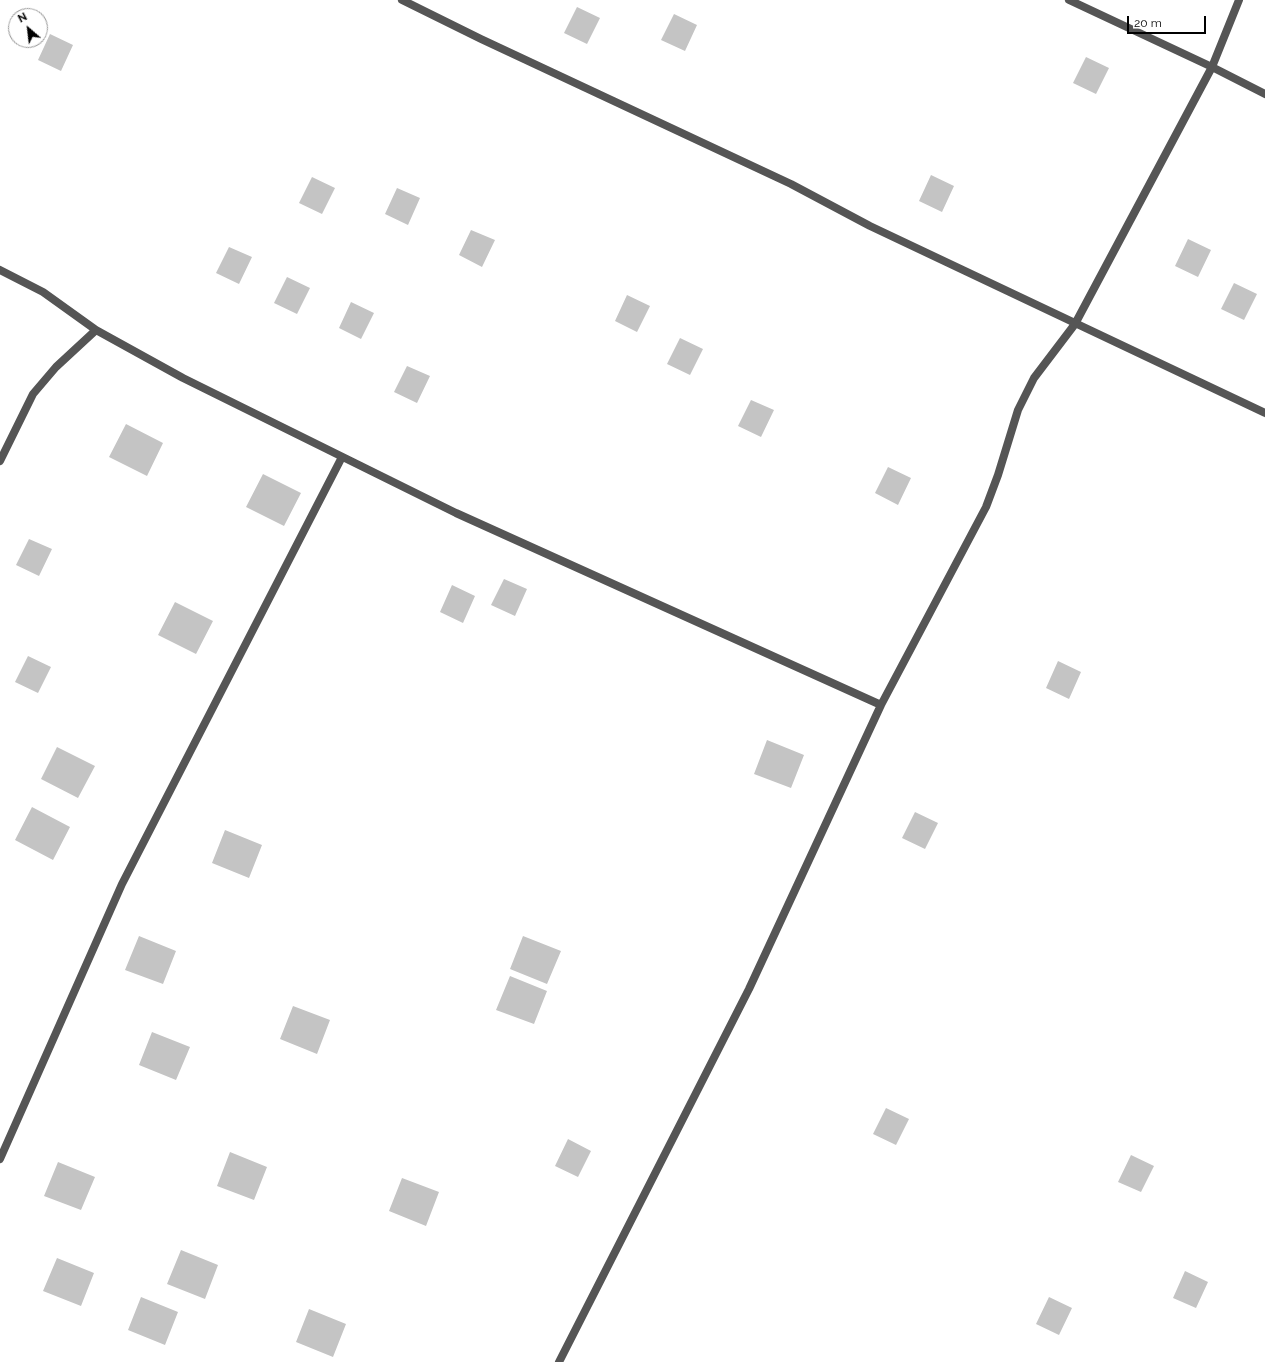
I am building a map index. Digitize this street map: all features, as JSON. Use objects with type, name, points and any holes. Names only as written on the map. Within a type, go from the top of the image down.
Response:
[{"type":"street","points":[[402,0],[481,39],[770,174],[870,226],[1265,413]]},
{"type":"street","points":[[1069,0],[1212,67],[1265,94]]},
{"type":"street","points":[[559,1362],[749,989],[881,705],[986,507],[998,475],[1018,410],[1034,378],[1075,324],[1212,67],[1239,0]]},
{"type":"street","points":[[0,270],[43,292],[96,330],[183,378],[342,457],[456,513],[881,705]]},
{"type":"street","points":[[0,461],[33,394],[56,367],[96,330]]},
{"type":"street","points":[[0,1159],[125,877],[342,457]]},
{"type":"building","points":[[577,7],[600,18],[587,44],[564,33]]},
{"type":"building","points":[[674,14],[697,25],[685,51],[661,40]]},
{"type":"building","points":[[50,34],[73,45],[61,71],[38,60],[44,48],[48,48],[48,38]]},
{"type":"building","points":[[1086,57],[1109,68],[1096,94],[1073,83]]},
{"type":"building","points":[[931,175],[954,186],[942,212],[919,201]]},
{"type":"building","points":[[312,177],[335,188],[322,214],[299,203]]},
{"type":"building","points":[[397,188],[420,198],[408,225],[385,214]]},
{"type":"building","points":[[471,230],[495,240],[482,267],[459,255]]},
{"type":"building","points":[[1188,239],[1211,250],[1198,277],[1175,266]]},
{"type":"building","points":[[229,247],[252,257],[239,284],[216,273]]},
{"type":"building","points":[[287,277],[310,288],[297,314],[274,303]]},
{"type":"building","points":[[1234,283],[1257,294],[1244,320],[1221,309]]},
{"type":"building","points":[[627,295],[650,306],[637,332],[615,321]]},
{"type":"building","points":[[351,302],[374,313],[361,339],[339,328]]},
{"type":"building","points":[[680,338],[703,349],[690,375],[667,364]]},
{"type":"building","points":[[407,366],[430,376],[417,403],[394,392]]},
{"type":"building","points":[[751,400],[774,410],[761,437],[738,426]]},
{"type":"building","points":[[126,424],[163,443],[147,476],[109,457]]},
{"type":"building","points":[[888,467],[911,478],[898,505],[875,493]]},
{"type":"building","points":[[263,474],[301,493],[284,526],[246,507]]},
{"type":"building","points":[[29,539],[52,549],[39,576],[16,565]]},
{"type":"building","points":[[504,579],[527,589],[515,616],[491,605]]},
{"type":"building","points":[[452,585],[475,596],[463,623],[440,612]]},
{"type":"building","points":[[175,602],[213,621],[196,654],[158,635]]},
{"type":"building","points":[[28,656],[51,667],[38,693],[15,682]]},
{"type":"building","points":[[1058,661],[1081,672],[1069,699],[1046,688]]},
{"type":"building","points":[[767,740],[804,755],[791,788],[754,774]]},
{"type":"building","points":[[57,747],[95,766],[78,798],[41,779]]},
{"type":"building","points":[[32,807],[70,827],[53,860],[15,840]]},
{"type":"building","points":[[915,812],[938,823],[925,849],[902,838]]},
{"type":"building","points":[[225,830],[262,845],[249,878],[212,863]]},
{"type":"building","points":[[139,936],[176,951],[163,984],[125,970]]},
{"type":"building","points":[[523,936],[561,951],[547,984],[510,969]]},
{"type":"building","points":[[510,976],[547,991],[534,1024],[496,1010]]},
{"type":"building","points":[[293,1006],[330,1020],[317,1054],[280,1039]]},
{"type":"building","points":[[152,1032],[190,1047],[176,1080],[139,1065]]},
{"type":"building","points":[[886,1108],[909,1119],[896,1145],[873,1134]]},
{"type":"building","points":[[568,1139],[591,1151],[578,1177],[555,1166]]},
{"type":"building","points":[[230,1152],[267,1167],[254,1200],[217,1186]]},
{"type":"building","points":[[1131,1155],[1154,1166],[1141,1192],[1118,1182]]},
{"type":"building","points":[[58,1162],[95,1177],[81,1210],[44,1196]]},
{"type":"building","points":[[402,1178],[439,1192],[426,1226],[389,1211]]},
{"type":"building","points":[[181,1250],[218,1265],[205,1299],[167,1284]]},
{"type":"building","points":[[57,1258],[94,1273],[81,1306],[43,1291]]},
{"type":"building","points":[[1185,1271],[1208,1282],[1196,1308],[1173,1298]]},
{"type":"building","points":[[141,1297],[178,1312],[165,1345],[128,1330]]},
{"type":"building","points":[[1049,1297],[1072,1308],[1059,1335],[1036,1324]]},
{"type":"building","points":[[309,1309],[346,1324],[333,1357],[296,1342]]}]
